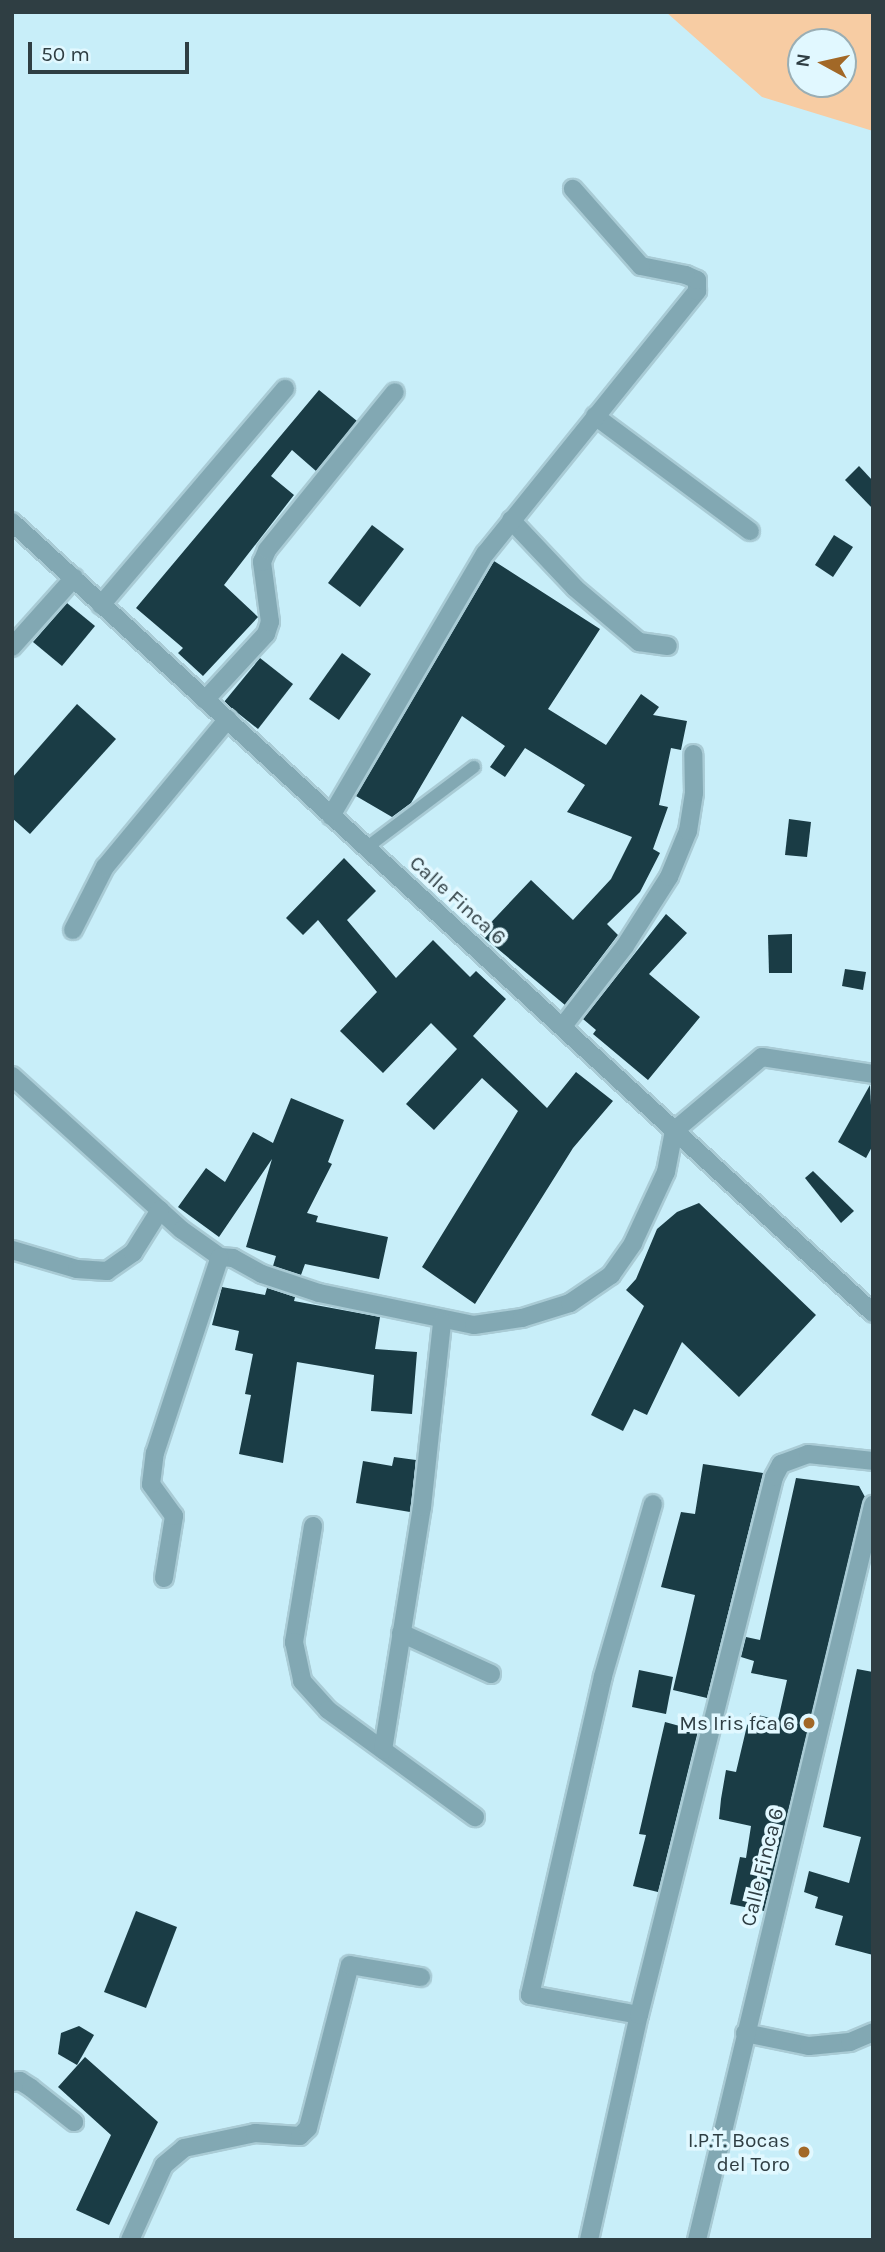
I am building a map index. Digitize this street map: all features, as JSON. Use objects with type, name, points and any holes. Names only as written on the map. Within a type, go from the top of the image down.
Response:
[{"type":"street","points":[[331,816],[485,554],[697,292],[697,281],[642,265],[573,189]]},
{"type":"street","points":[[101,605],[285,389]]},
{"type":"street","points":[[205,699],[266,634],[270,622],[262,562],[267,550],[395,392]]},
{"type":"street","points":[[595,416],[750,531]]},
{"type":"street","points":[[511,520],[575,588],[639,642],[668,646]]},
{"type":"street","name":"Calle Finca 6","points":[[12,522],[873,1313]]},
{"type":"street","points":[[12,647],[74,578]]},
{"type":"street","points":[[72,930],[105,867],[228,719]]},
{"type":"street","points":[[563,1026],[625,946],[669,877],[688,831],[694,793],[693,754]]},
{"type":"street","points":[[12,1076],[160,1210],[220,1257],[233,1258],[262,1274],[319,1293],[442,1322],[474,1325],[522,1318],[570,1303],[611,1275],[633,1243],[666,1172],[674,1131],[762,1057],[873,1074]]},
{"type":"street","points":[[12,1250],[77,1269],[107,1271],[133,1253],[160,1210]]},
{"type":"street","points":[[164,1578],[174,1516],[151,1484],[155,1453],[220,1257]]},
{"type":"street","points":[[383,1750],[422,1507],[442,1322]]},
{"type":"street","points":[[589,2240],[639,2015],[774,1477],[781,1464],[808,1454],[873,1461]]},
{"type":"street","points":[[639,2015],[530,1995],[603,1676],[653,1504]]},
{"type":"street","name":"Calle Finca 6","points":[[697,2240],[873,1505]]},
{"type":"street","points":[[313,1526],[294,1642],[302,1681],[328,1710],[475,1817]]},
{"type":"street","points":[[401,1633],[491,1674]]},
{"type":"street","points":[[130,2240],[164,2165],[184,2148],[255,2133],[300,2136],[308,2128],[350,1965],[421,1978]]},
{"type":"street","points":[[745,2033],[809,2046],[850,2042],[873,2032]]},
{"type":"street","points":[[12,2082],[32,2088],[74,2122]]},
{"type":"lane","points":[[366,848],[474,767]]},
{"type":"shaded area","points":[[666,12],[873,12],[873,131],[762,97]]},
{"type":"building","points":[[319,390],[357,421],[316,471],[292,450],[271,476],[294,495],[224,585],[258,617],[203,676],[178,653],[183,648],[136,608]]},
{"type":"building","points":[[859,466],[873,481],[873,509],[845,480]]},
{"type":"building","points":[[372,525],[404,549],[360,607],[328,583]]},
{"type":"building","points":[[834,535],[853,547],[833,577],[815,565]]},
{"type":"building","points":[[494,561],[600,629],[548,709],[606,745],[641,694],[659,707],[653,715],[687,721],[681,750],[671,748],[659,805],[668,807],[653,849],[660,853],[640,892],[607,924],[618,935],[565,1005],[480,934],[531,880],[573,920],[611,879],[632,837],[567,812],[585,785],[525,748],[505,777],[490,767],[505,746],[462,716],[411,803],[392,817],[356,796]]},
{"type":"building","points":[[67,603],[95,626],[62,666],[33,642]]},
{"type":"building","points":[[342,653],[371,674],[339,720],[309,699]]},
{"type":"building","points":[[260,658],[293,684],[258,729],[224,702]]},
{"type":"building","points":[[77,704],[116,739],[30,834],[12,818],[12,778]]},
{"type":"building","points":[[789,819],[811,822],[807,857],[785,855]]},
{"type":"building","points":[[344,858],[376,891],[347,920],[396,978],[433,940],[470,977],[476,971],[506,999],[473,1036],[547,1108],[576,1072],[613,1101],[573,1148],[475,1304],[422,1267],[518,1111],[482,1078],[434,1130],[406,1104],[457,1049],[431,1023],[383,1073],[340,1031],[377,992],[318,920],[303,935],[286,918]]},
{"type":"building","points":[[666,914],[687,933],[649,974],[700,1017],[648,1080],[593,1034],[596,1030],[583,1019]]},
{"type":"building","points":[[792,934],[792,973],[769,973],[768,935]]},
{"type":"building","points":[[845,969],[866,972],[863,990],[842,986]]},
{"type":"building","points":[[870,1085],[873,1145],[866,1158],[838,1142]]},
{"type":"building","points":[[291,1098],[344,1120],[328,1162],[332,1164],[307,1213],[318,1216],[316,1222],[388,1237],[379,1279],[305,1264],[301,1275],[273,1266],[276,1256],[246,1247],[272,1159],[219,1237],[178,1207],[206,1168],[225,1182],[253,1132],[273,1143]]},
{"type":"building","points":[[813,1171],[854,1211],[841,1223],[805,1178]]},
{"type":"building","points":[[699,1203],[816,1315],[739,1397],[682,1342],[647,1415],[634,1409],[623,1431],[591,1415],[644,1306],[626,1290],[636,1279],[657,1229],[677,1212]]},
{"type":"building","points":[[222,1287],[265,1295],[267,1288],[295,1297],[294,1301],[380,1317],[375,1349],[417,1352],[412,1414],[371,1411],[374,1375],[297,1362],[283,1463],[239,1454],[251,1395],[245,1394],[253,1354],[235,1350],[239,1331],[212,1325]]},
{"type":"building","points":[[394,1457],[416,1460],[410,1512],[356,1503],[363,1461],[392,1466]]},
{"type":"building","points":[[703,1464],[763,1473],[707,1698],[673,1690],[695,1595],[661,1587],[681,1512],[695,1514]]},
{"type":"building","points":[[796,1478],[859,1486],[865,1497],[764,1911],[730,1904],[740,1857],[746,1858],[751,1826],[719,1819],[726,1770],[736,1772],[750,1713],[778,1720],[787,1680],[751,1673],[754,1661],[741,1657],[746,1637],[760,1640]]},
{"type":"building","points":[[857,1669],[873,1672],[873,1955],[835,1945],[843,1916],[815,1908],[818,1897],[804,1892],[809,1871],[849,1883],[861,1837],[823,1827]]},
{"type":"building","points":[[639,1670],[673,1677],[666,1714],[632,1707]]},
{"type":"building","points":[[665,1722],[698,1731],[658,1892],[633,1886],[646,1835],[639,1834]]},
{"type":"building","points":[[136,1911],[177,1927],[146,2008],[104,1992]]},
{"type":"building","points":[[79,2026],[94,2035],[77,2065],[58,2054],[61,2033]]},
{"type":"building","points":[[85,2057],[158,2122],[109,2225],[76,2210],[111,2135],[58,2087]]},
{"type":"place","name":"Ms Iris fca 6","points":[[809,1723]]},
{"type":"place","name":"I.P.T. Bocas del Toro","points":[[804,2152]]}]
